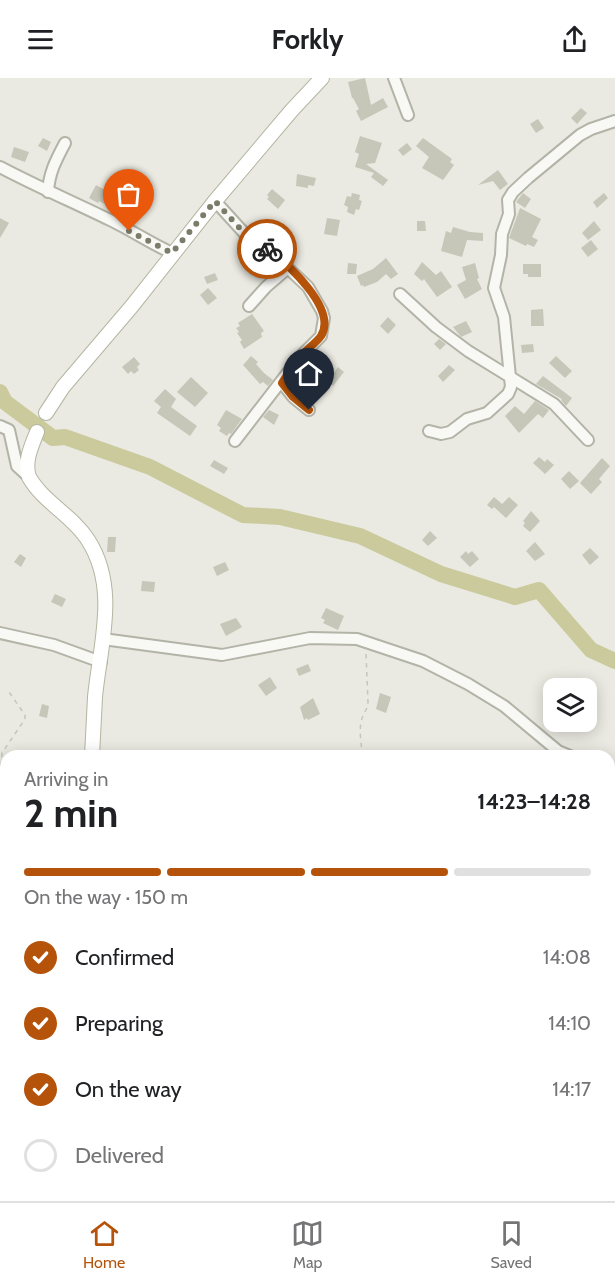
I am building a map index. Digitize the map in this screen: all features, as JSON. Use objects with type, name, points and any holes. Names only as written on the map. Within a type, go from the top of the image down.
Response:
[{"type":"main road","points":[[46,413],[63,387],[132,306],[172,253],[292,110],[322,78]]},
{"type":"main road","points":[[37,432],[28,459],[29,477],[88,540],[105,586],[104,639],[96,695],[92,750]]},
{"type":"street","points":[[394,78],[408,115]]},
{"type":"street","points":[[429,431],[441,434],[450,432],[467,419],[487,413],[508,394],[512,387],[504,317],[494,288],[501,255],[502,234],[509,214],[508,200],[528,178],[580,135],[615,121]]},
{"type":"street","points":[[48,192],[48,179],[65,143]]},
{"type":"street","points":[[0,167],[172,253]]},
{"type":"street","points":[[215,201],[246,235],[271,252],[308,287],[322,311],[324,323],[321,336],[299,358],[282,383],[235,441]]},
{"type":"street","points":[[249,306],[288,268]]},
{"type":"street","points":[[400,294],[436,327],[468,351],[554,404],[588,440]]},
{"type":"street","points":[[282,383],[293,397],[309,410]]},
{"type":"street","points":[[37,432],[46,413]]},
{"type":"street","points":[[0,426],[9,430],[17,466],[29,477]]},
{"type":"street","points":[[0,633],[54,645],[101,662]]},
{"type":"street","points":[[104,639],[222,655],[310,638],[345,638],[365,641],[423,662],[468,684],[504,706],[557,750]]},
{"type":"path","points":[[362,750],[362,717],[368,709],[365,641]]},
{"type":"path","points":[[4,750],[25,719],[25,715],[9,692]]},
{"type":"building","points":[[365,78],[371,105],[383,98],[388,107],[361,121],[356,111],[359,109],[352,98],[348,82]]},
{"type":"building","points":[[581,108],[587,113],[577,124],[571,118]]},
{"type":"building","points":[[538,119],[544,128],[536,133],[530,124]]},
{"type":"building","points":[[360,136],[382,143],[375,163],[366,164],[388,180],[383,186],[371,177],[374,173],[355,167],[359,154],[355,152]]},
{"type":"building","points":[[43,138],[51,142],[47,151],[38,146]]},
{"type":"building","points":[[423,138],[452,159],[450,162],[454,165],[443,180],[422,168],[429,157],[416,146]]},
{"type":"building","points":[[407,143],[412,149],[403,156],[398,150]]},
{"type":"building","points":[[14,147],[29,152],[25,162],[11,157]]},
{"type":"building","points":[[498,170],[508,184],[500,190],[493,181],[478,185]]},
{"type":"building","points":[[297,174],[316,178],[314,186],[308,185],[308,188],[296,186]]},
{"type":"building","points":[[96,185],[120,198],[116,206],[113,208],[89,198]]},
{"type":"building","points":[[272,189],[285,200],[278,209],[267,199]]},
{"type":"building","points":[[352,193],[360,195],[359,200],[362,201],[359,210],[356,209],[354,215],[347,212],[348,207],[344,205],[347,196],[351,197]]},
{"type":"building","points":[[523,193],[531,199],[525,208],[516,202]]},
{"type":"building","points":[[604,193],[608,198],[597,208],[593,202]]},
{"type":"building","points":[[520,208],[541,219],[532,237],[538,240],[534,247],[509,238]]},
{"type":"building","points":[[0,218],[9,223],[0,238]]},
{"type":"building","points":[[327,218],[340,220],[337,236],[324,234]]},
{"type":"building","points":[[417,221],[425,221],[426,231],[417,231]]},
{"type":"building","points":[[594,221],[601,230],[588,240],[582,233]]},
{"type":"building","points":[[453,227],[483,233],[483,241],[467,240],[462,257],[441,251],[446,231],[451,233]]},
{"type":"building","points":[[591,240],[598,249],[588,257],[581,248]]},
{"type":"building","points":[[386,258],[398,274],[391,279],[386,274],[377,282],[361,286],[357,276],[373,269]]},
{"type":"building","points":[[422,262],[436,275],[441,271],[452,287],[437,297],[424,279],[422,281],[414,274]]},
{"type":"building","points":[[348,263],[357,264],[356,274],[347,274]]},
{"type":"building","points":[[475,263],[479,278],[477,279],[482,289],[465,299],[457,285],[466,280],[462,267]]},
{"type":"building","points":[[523,264],[541,264],[541,277],[528,277],[528,274],[523,274]]},
{"type":"building","points":[[215,273],[218,280],[207,284],[204,277]]},
{"type":"building","points":[[208,288],[217,298],[208,305],[200,295]]},
{"type":"building","points":[[543,309],[544,326],[531,326],[531,310]]},
{"type":"building","points":[[252,314],[264,331],[261,333],[262,337],[244,349],[236,328],[240,326],[238,323]]},
{"type":"building","points":[[388,317],[396,325],[388,334],[380,326]]},
{"type":"building","points":[[466,321],[472,332],[461,337],[453,327]]},
{"type":"building","points":[[439,339],[446,344],[440,350],[434,344]]},
{"type":"building","points":[[533,344],[534,352],[522,353],[521,345]]},
{"type":"building","points":[[251,356],[258,362],[256,364],[264,373],[273,380],[268,386],[263,382],[260,384],[243,365]]},
{"type":"building","points":[[556,356],[572,371],[565,378],[549,363]]},
{"type":"building","points":[[134,357],[140,364],[137,367],[139,370],[134,374],[131,371],[128,374],[122,367]]},
{"type":"building","points":[[449,365],[455,370],[443,382],[438,376]]},
{"type":"building","points":[[338,367],[344,372],[333,386],[323,377],[329,370],[333,374]]},
{"type":"building","points":[[543,376],[572,398],[566,406],[562,399],[536,384]]},
{"type":"building","points":[[191,377],[208,393],[195,407],[177,392]]},
{"type":"building","points":[[165,389],[176,399],[171,407],[197,426],[190,436],[157,413],[161,407],[154,401]]},
{"type":"building","points":[[535,401],[549,410],[543,418],[538,414],[519,433],[505,416],[515,406],[524,414]]},
{"type":"building","points":[[226,410],[242,419],[227,436],[219,431],[221,428],[217,425]]},
{"type":"building","points":[[269,410],[279,415],[274,425],[263,417]]},
{"type":"building","points":[[539,457],[545,462],[547,459],[554,465],[545,474],[533,463]]},
{"type":"building","points":[[602,458],[610,466],[599,479],[602,482],[591,494],[580,483]]},
{"type":"building","points":[[214,460],[228,468],[224,474],[210,466]]},
{"type":"building","points":[[569,471],[579,481],[570,489],[561,479]]},
{"type":"building","points":[[494,497],[502,504],[509,497],[518,505],[506,518],[494,507],[492,509],[487,505]]},
{"type":"building","points":[[531,511],[540,521],[530,532],[523,526],[525,523],[523,521]]},
{"type":"building","points":[[430,531],[437,538],[428,546],[422,540]]},
{"type":"building","points":[[108,537],[116,537],[115,552],[107,552]]},
{"type":"building","points":[[535,542],[545,554],[535,561],[526,551]]},
{"type":"building","points":[[590,548],[599,557],[590,565],[582,555]]},
{"type":"building","points":[[466,551],[468,554],[472,551],[479,559],[470,567],[460,557]]},
{"type":"building","points":[[20,554],[26,558],[21,567],[14,562]]},
{"type":"building","points":[[225,562],[229,570],[217,576],[213,567]]},
{"type":"building","points":[[142,581],[155,582],[154,592],[141,591]]},
{"type":"building","points":[[55,594],[66,599],[62,607],[51,602]]},
{"type":"building","points":[[326,608],[344,616],[338,630],[323,623],[325,620],[321,618]]},
{"type":"building","points":[[236,618],[242,627],[226,636],[220,624]]},
{"type":"building","points":[[308,664],[311,671],[299,676],[296,669]]},
{"type":"building","points":[[270,677],[277,688],[266,696],[258,685]]},
{"type":"building","points":[[380,693],[391,697],[386,713],[376,709]]},
{"type":"building","points":[[313,698],[320,714],[304,720],[300,707]]},
{"type":"building","points":[[42,704],[49,706],[47,718],[39,716]]},
{"type":"waterway","points":[[0,392],[5,402],[53,438],[65,437],[150,467],[243,515],[280,517],[360,536],[441,574],[515,597],[539,590],[591,650],[615,661]]},
{"type":"way so far","points":[[129,231],[172,253],[215,201],[246,235],[267,249]]},
{"type":"route","points":[[267,249],[308,287],[324,318],[321,336],[299,358],[282,383],[293,397],[309,410]]}]
